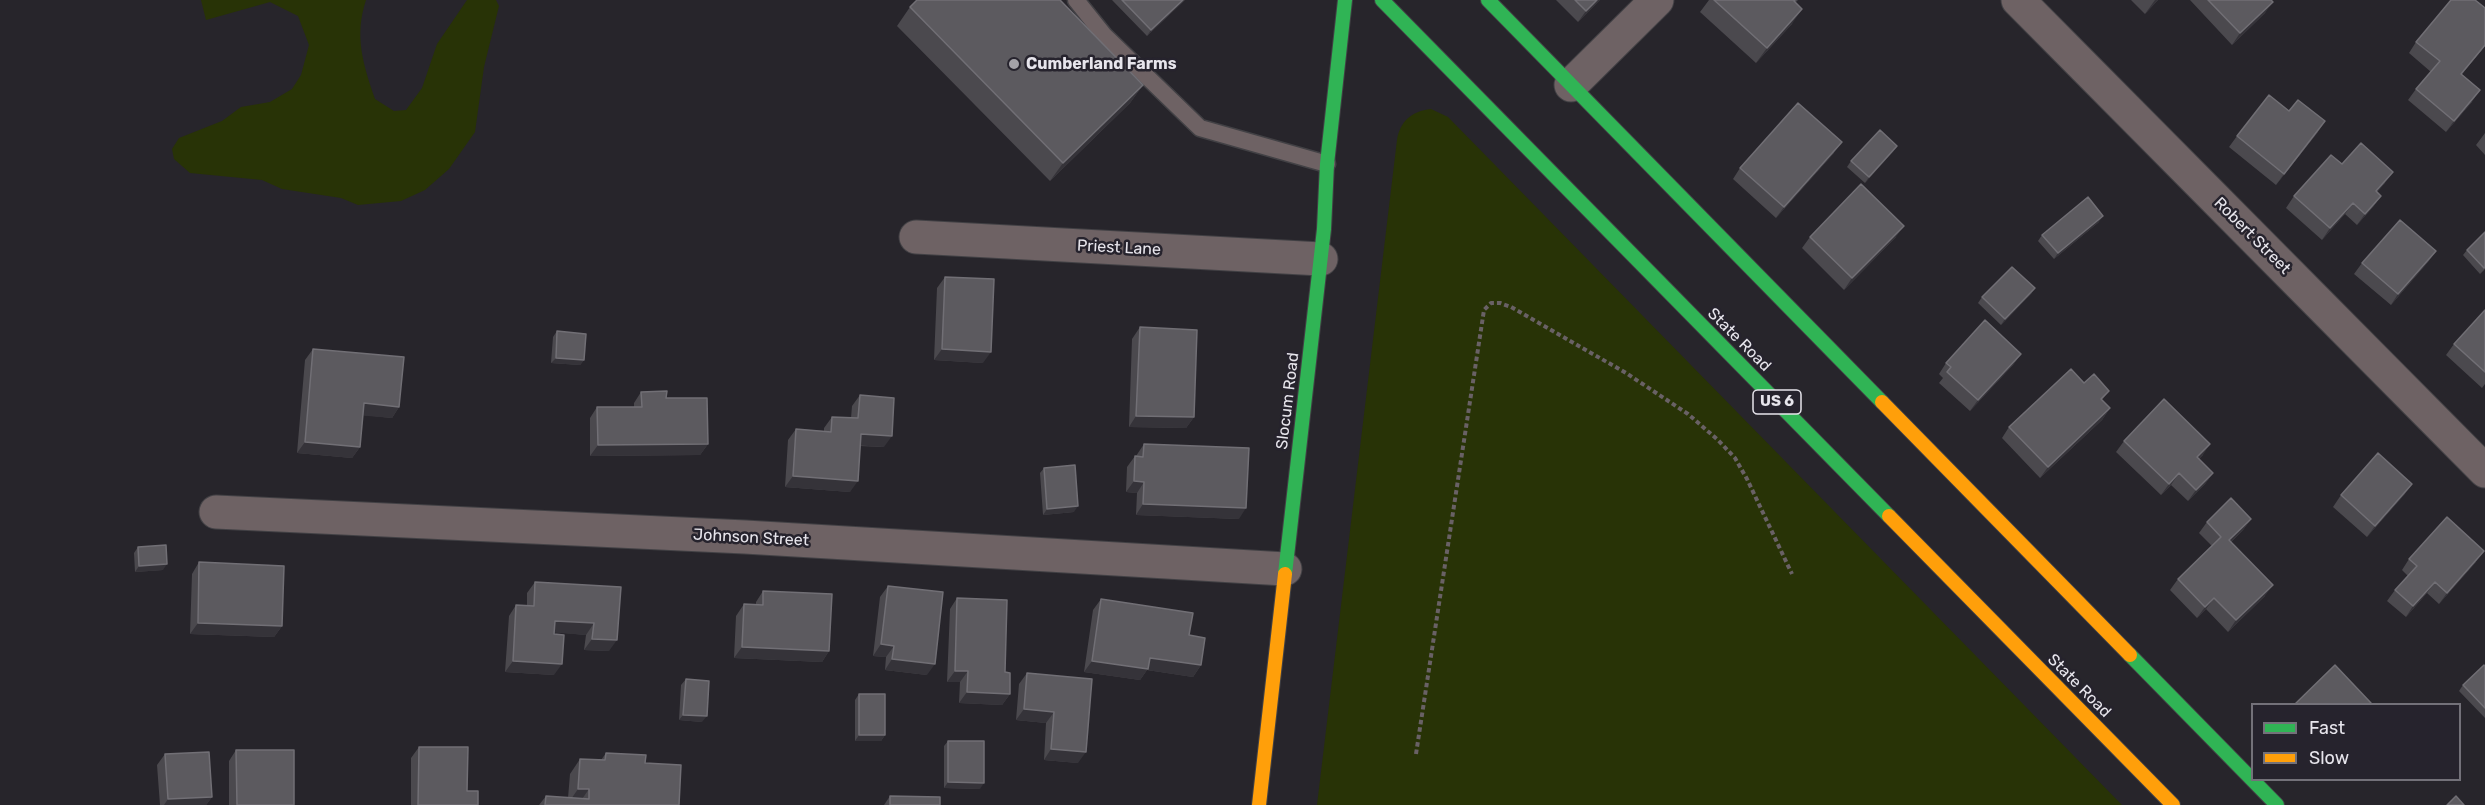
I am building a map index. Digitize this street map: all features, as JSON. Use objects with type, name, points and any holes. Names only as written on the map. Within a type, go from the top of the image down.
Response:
[{"type":"main road","name":"Slocum Road","points":[[1259,805],[1321,259],[1327,164],[1345,0]]},
{"type":"main road","name":"State Road","points":[[1382,0],[2173,805]]},
{"type":"main road","points":[[1488,0],[2251,778]]},
{"type":"main road","points":[[2253,781],[2277,805]]},
{"type":"street","points":[[1571,85],[1657,0]]},
{"type":"street","name":"Robert Street","points":[[2018,0],[2485,471]]},
{"type":"street","name":"Priest Lane","points":[[916,237],[1321,259]]},
{"type":"street","name":"Johnson Street","points":[[216,512],[756,538],[1285,569]]},
{"type":"lane","points":[[1076,0],[1104,35],[1200,128],[1327,164]]},
{"type":"path","points":[[1416,754],[1456,487],[1469,421],[1484,310],[1491,303],[1511,307],[1626,374],[1688,414],[1718,440],[1735,458],[1747,479],[1792,574]]},
{"type":"green space","points":[[201,0],[366,0],[362,13],[360,38],[367,74],[375,99],[394,111],[406,110],[422,88],[437,44],[467,0],[496,0],[499,6],[484,67],[475,132],[449,169],[425,190],[401,201],[358,205],[341,198],[282,189],[262,180],[190,173],[174,159],[172,149],[179,138],[222,121],[241,107],[270,102],[292,89],[301,75],[309,45],[298,16],[270,2],[206,20]]},
{"type":"green space","points":[[1431,109],[1448,117],[2122,805],[1317,805],[1397,140],[1408,118],[1418,112]]},
{"type":"building","name":"Cumberland Farms","points":[[917,0],[1060,0],[1143,85],[1063,163],[910,7]]},
{"type":"building","points":[[1122,0],[1183,0],[1151,30]]},
{"type":"building","points":[[1575,0],[1597,0],[1586,11]]},
{"type":"building","points":[[1714,0],[1795,0],[1802,9],[1767,48]]},
{"type":"building","points":[[2208,0],[2271,0],[2273,2],[2240,33]]},
{"type":"building","points":[[2451,0],[2475,0],[2485,8],[2485,45],[2461,74],[2480,90],[2454,121],[2416,89],[2440,61],[2416,42]]},
{"type":"building","points":[[2269,95],[2289,111],[2298,100],[2325,121],[2284,174],[2237,136]]},
{"type":"building","points":[[1798,103],[1842,142],[1784,207],[1740,168]]},
{"type":"building","points":[[1880,130],[1897,146],[1869,177],[1851,161]]},
{"type":"building","points":[[2361,143],[2393,172],[2376,191],[2381,196],[2365,214],[2353,203],[2330,228],[2294,196],[2331,155],[2342,164]]},
{"type":"building","points":[[1861,184],[1904,226],[1852,278],[1810,237]]},
{"type":"building","points":[[2088,197],[2103,216],[2058,253],[2042,235]]},
{"type":"building","points":[[2400,220],[2436,251],[2398,294],[2362,263]]},
{"type":"building","points":[[2485,232],[2485,267],[2484,268],[2467,250]]},
{"type":"building","points":[[2012,267],[2035,288],[2005,319],[1982,297]]},
{"type":"building","points":[[945,277],[994,279],[991,352],[942,349]]},
{"type":"building","points":[[2485,310],[2485,372],[2454,344]]},
{"type":"building","points":[[1985,320],[2021,354],[1978,400],[1947,372],[1951,367],[1946,363]]},
{"type":"building","points":[[1140,327],[1197,330],[1194,417],[1136,416]]},
{"type":"building","points":[[557,331],[586,334],[584,360],[556,358]]},
{"type":"building","points":[[313,349],[404,357],[399,407],[364,403],[360,447],[305,442]]},
{"type":"building","points":[[2071,369],[2084,383],[2094,374],[2109,391],[2101,399],[2110,408],[2048,467],[2009,427]]},
{"type":"building","points":[[667,391],[666,398],[707,398],[708,444],[598,445],[597,407],[642,407],[641,392]]},
{"type":"building","points":[[860,395],[894,398],[892,436],[861,434],[858,481],[793,476],[796,429],[831,432],[832,417],[858,418]]},
{"type":"building","points":[[2164,399],[2210,444],[2197,457],[2213,473],[2196,490],[2179,473],[2169,484],[2124,441]]},
{"type":"building","points":[[1144,444],[1249,448],[1246,508],[1143,504],[1144,482],[1134,481],[1135,456],[1143,457]]},
{"type":"building","points":[[2378,453],[2412,484],[2375,526],[2341,495]]},
{"type":"building","points":[[1075,465],[1078,506],[1047,509],[1044,468]]},
{"type":"building","points":[[2231,498],[2251,519],[2229,540],[2273,585],[2236,620],[2214,598],[2205,607],[2178,579],[2221,537],[2207,522]]},
{"type":"building","points":[[2447,517],[2484,551],[2447,593],[2435,582],[2413,606],[2395,590],[2417,566],[2409,559]]},
{"type":"building","points":[[166,545],[167,564],[139,566],[138,547]]},
{"type":"building","points":[[199,562],[284,566],[282,626],[198,623]]},
{"type":"building","points":[[535,582],[621,587],[617,640],[592,639],[594,623],[555,621],[554,634],[564,635],[562,664],[513,661],[516,605],[534,606]]},
{"type":"building","points":[[888,586],[943,592],[935,664],[892,659],[894,646],[881,644]]},
{"type":"building","points":[[763,591],[832,594],[829,651],[742,647],[744,604],[763,605]]},
{"type":"building","points":[[957,598],[1007,600],[1005,672],[1010,673],[1010,694],[967,692],[968,671],[955,671]]},
{"type":"building","points":[[1101,599],[1193,613],[1189,635],[1205,638],[1201,665],[1150,658],[1148,669],[1092,661]]},
{"type":"building","points":[[2335,665],[2371,703],[2296,703]]},
{"type":"building","points":[[2485,666],[2485,708],[2463,685]]},
{"type":"building","points":[[1027,673],[1092,679],[1086,752],[1051,749],[1054,712],[1024,709]]},
{"type":"building","points":[[686,679],[709,681],[707,716],[683,715]]},
{"type":"building","points":[[859,694],[885,694],[885,735],[859,735]]},
{"type":"building","points":[[948,741],[984,741],[984,783],[948,782]]},
{"type":"building","points":[[419,747],[468,747],[467,791],[478,791],[478,805],[418,805]]},
{"type":"building","points":[[236,750],[294,750],[294,805],[237,805]]},
{"type":"building","points":[[209,752],[212,797],[168,799],[165,754]]},
{"type":"building","points":[[606,753],[646,755],[645,763],[681,765],[679,805],[545,805],[546,796],[589,799],[589,789],[578,789],[580,759],[605,760]]},
{"type":"building","points":[[890,796],[940,797],[940,805],[890,805]]},
{"type":"building","points":[[2456,796],[2464,805],[2447,805]]},
{"type":"traffic: fast","points":[[1285,574],[1324,229],[1327,164],[1345,0]]},
{"type":"traffic: fast","points":[[1382,0],[1889,516]]},
{"type":"traffic: fast","points":[[1488,0],[1882,402]]},
{"type":"traffic: fast","points":[[2130,655],[2251,778]]},
{"type":"traffic: fast","points":[[2253,781],[2277,805]]},
{"type":"traffic: slow","points":[[1882,402],[2130,655]]},
{"type":"traffic: slow","points":[[1889,516],[2173,805]]},
{"type":"traffic: slow","points":[[1259,805],[1285,574]]},
{"type":"place","name":"Cumberland Farms","points":[[1014,64]]}]
